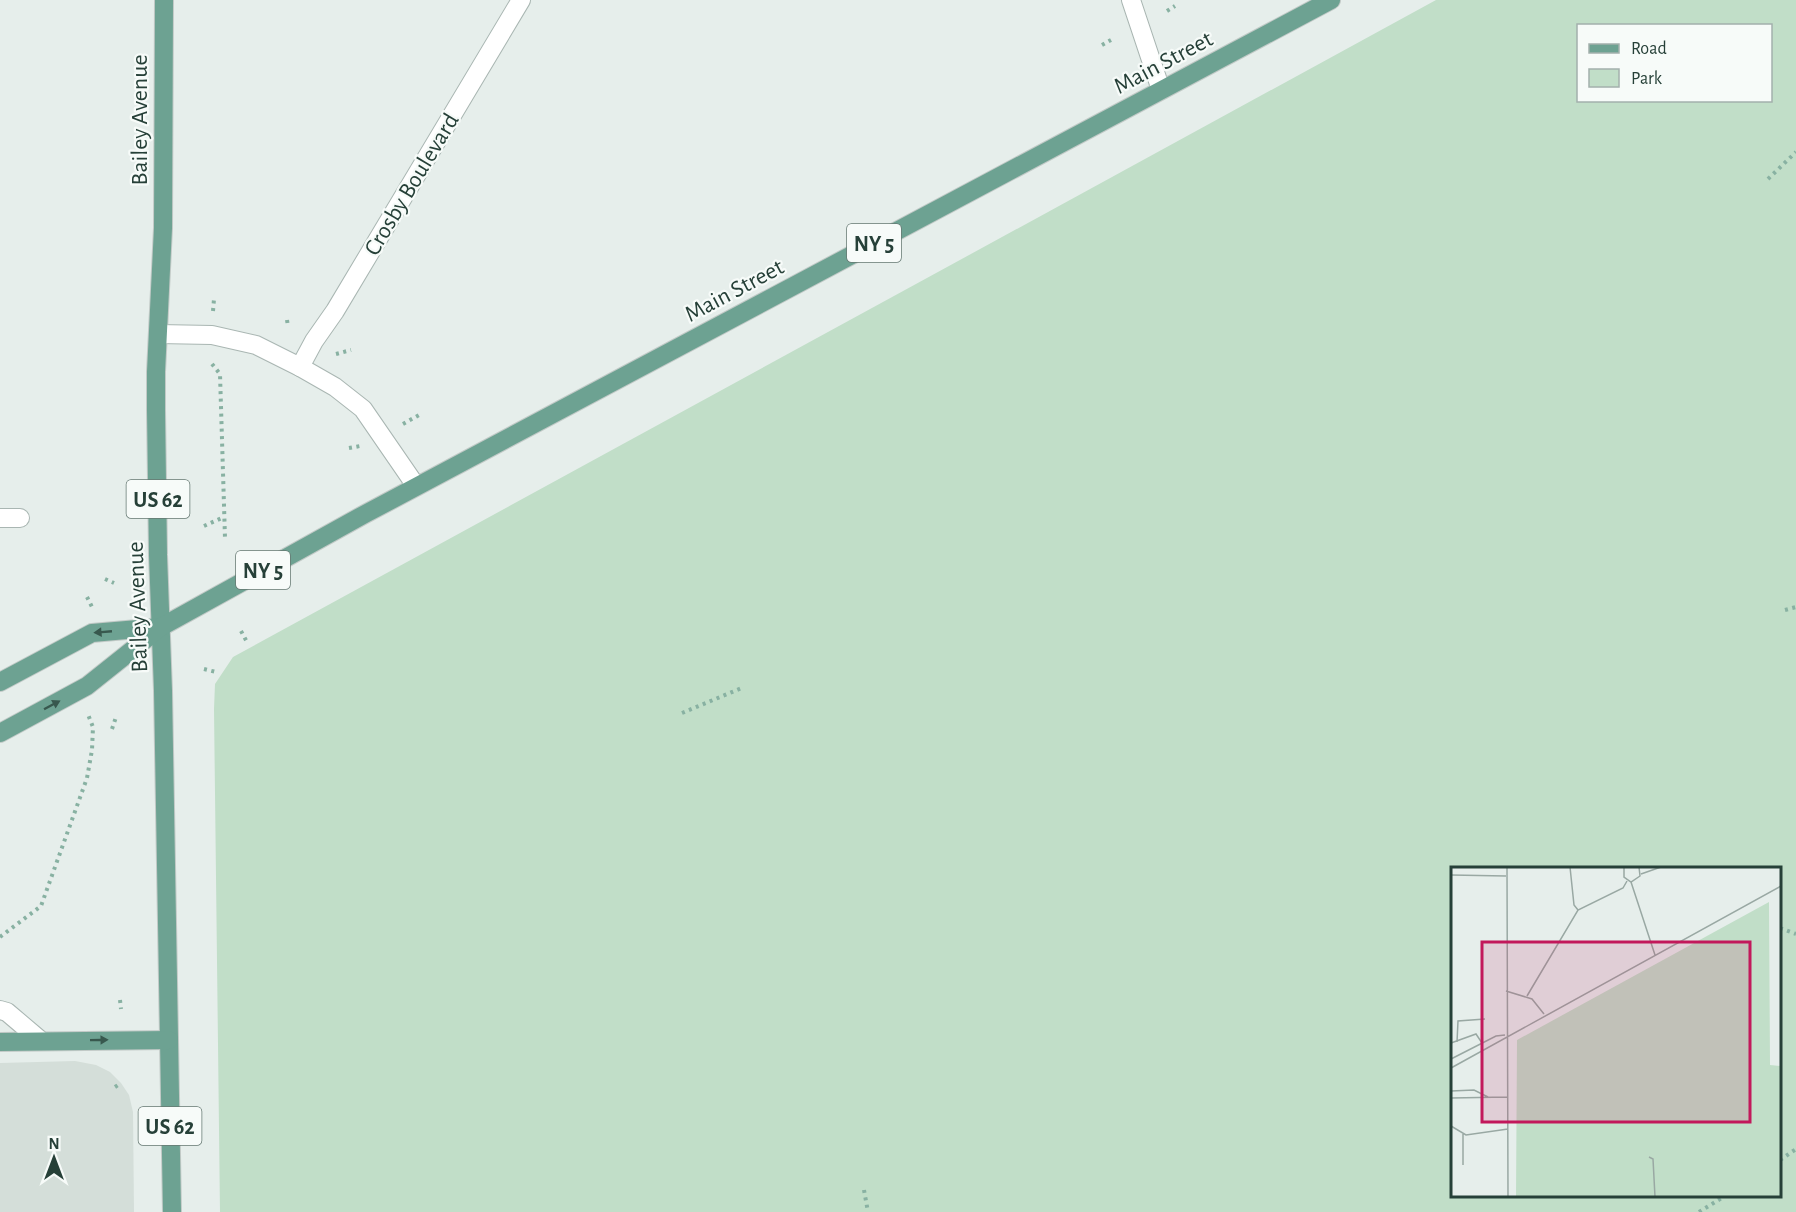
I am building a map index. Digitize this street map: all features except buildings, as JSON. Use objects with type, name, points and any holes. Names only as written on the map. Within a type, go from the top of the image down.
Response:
[{"type":"main road","name":"Bailey Avenue","points":[[164,0],[163,228],[156,410],[172,1212]]},
{"type":"main road","name":"Main Street","points":[[0,733],[87,686],[161,627],[416,486],[1331,0]]},
{"type":"main road","name":"Main Street","points":[[1,678],[92,633],[161,627]]},
{"type":"main road","points":[[0,1042],[169,1040]]},
{"type":"street","name":"Crosby Boulevard","points":[[300,367],[521,0]]},
{"type":"street","points":[[1131,0],[1161,90]]},
{"type":"street","points":[[158,334],[212,335],[256,345],[335,387],[363,409],[416,486]]},
{"type":"street","points":[[0,518],[20,518]]},
{"type":"street","points":[[0,1010],[7,1012],[40,1040]]},
{"type":"path","points":[[1167,11],[1175,6]]},
{"type":"path","points":[[1102,45],[1111,40]]},
{"type":"path","points":[[1768,179],[1796,152]]},
{"type":"path","points":[[212,314],[214,298]]},
{"type":"path","points":[[336,354],[351,350]]},
{"type":"path","points":[[212,364],[220,374],[225,538]]},
{"type":"path","points":[[403,424],[419,416]]},
{"type":"path","points":[[349,448],[361,446]]},
{"type":"path","points":[[204,525],[224,517]]},
{"type":"path","points":[[105,579],[114,582]]},
{"type":"path","points":[[87,597],[93,609]]},
{"type":"path","points":[[1785,609],[1796,607]]},
{"type":"path","points":[[240,631],[247,642]]},
{"type":"path","points":[[204,669],[216,672]]},
{"type":"path","points":[[682,713],[744,687]]},
{"type":"path","points":[[0,937],[41,906],[87,778],[93,727],[85,709]]},
{"type":"path","points":[[112,729],[116,717]]},
{"type":"path","points":[[1781,929],[1796,934]]},
{"type":"path","points":[[120,1000],[121,1009]]},
{"type":"path","points":[[115,1087],[121,1083]]},
{"type":"path","points":[[1781,1159],[1796,1149]]},
{"type":"path","points":[[864,1190],[868,1212]]},
{"type":"path","points":[[1699,1212],[1723,1197]]},
{"type":"shaded area","points":[[75,1061],[96,1065],[110,1072],[129,1095],[133,1112],[134,1212],[0,1212],[0,1063]]},
{"type":"green space","points":[[1436,0],[1796,0],[1796,1212],[220,1212],[215,684],[233,657]]}]
